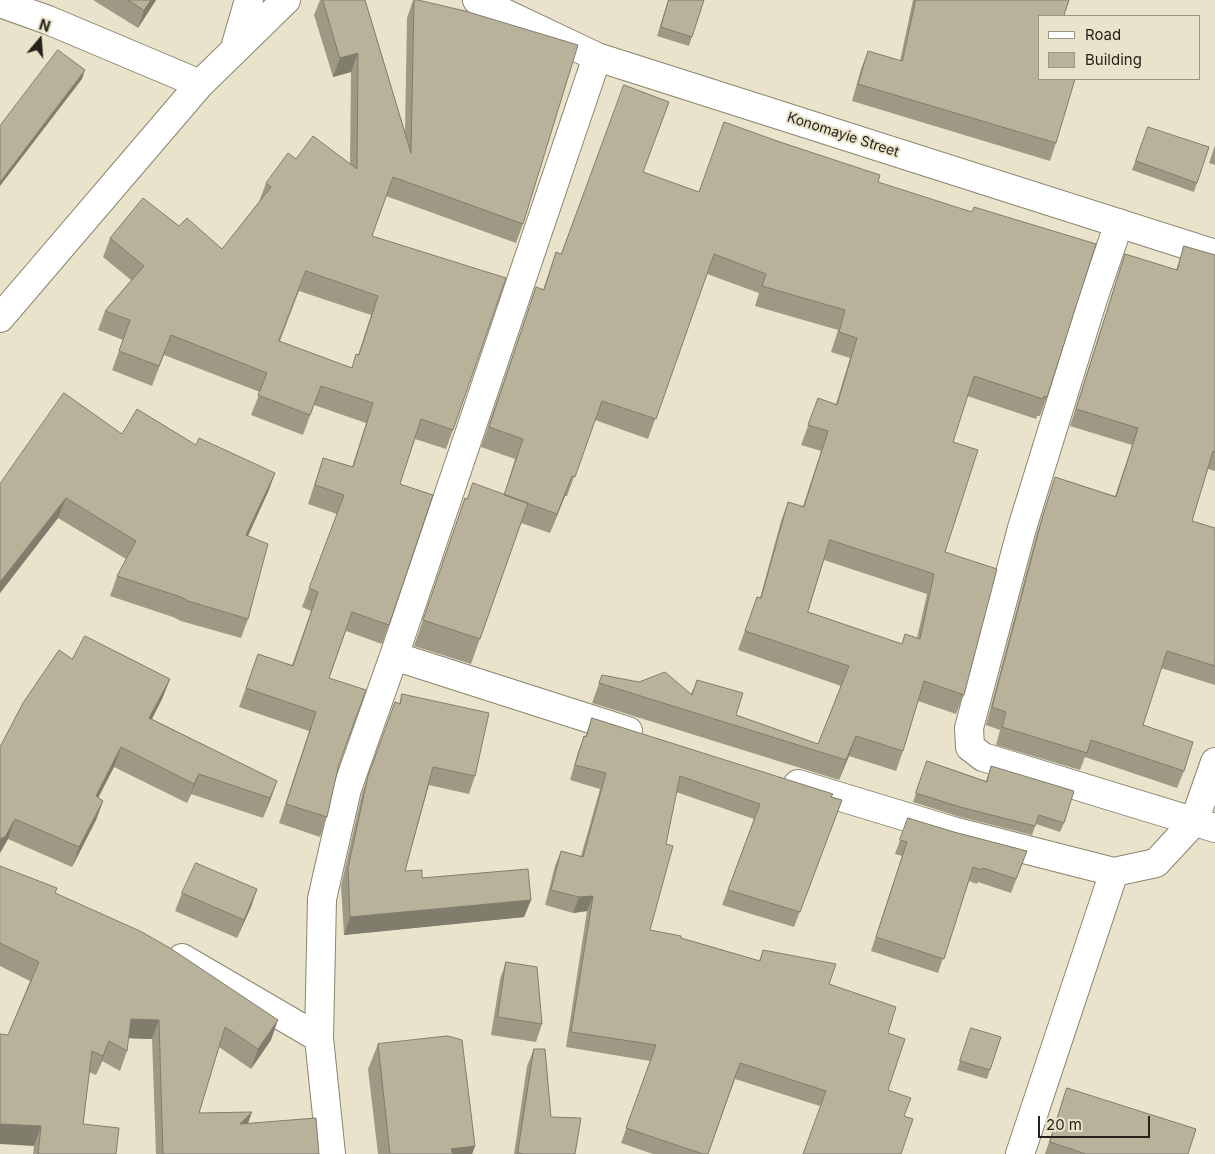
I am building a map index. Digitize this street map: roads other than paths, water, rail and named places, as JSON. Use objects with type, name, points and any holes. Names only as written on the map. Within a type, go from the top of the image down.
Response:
[{"type":"street","points":[[234,50],[248,0]]},
{"type":"street","points":[[0,318],[200,84],[286,0]]},
{"type":"street","name":"Konomayie Street","points":[[477,0],[597,57],[1215,254]]},
{"type":"street","points":[[0,3],[48,20],[200,84]]},
{"type":"street","points":[[331,1154],[319,1038],[322,899],[347,789],[597,57]]},
{"type":"street","points":[[1119,223],[1092,302],[1022,528],[969,728],[970,747],[983,757],[1205,825]]},
{"type":"street","points":[[394,656],[653,739]]},
{"type":"street","points":[[775,777],[953,831],[1114,872],[1156,863],[1205,825],[1215,762]]},
{"type":"street","points":[[1020,1154],[1114,872]]},
{"type":"street","points":[[158,944],[319,1038]]}]
